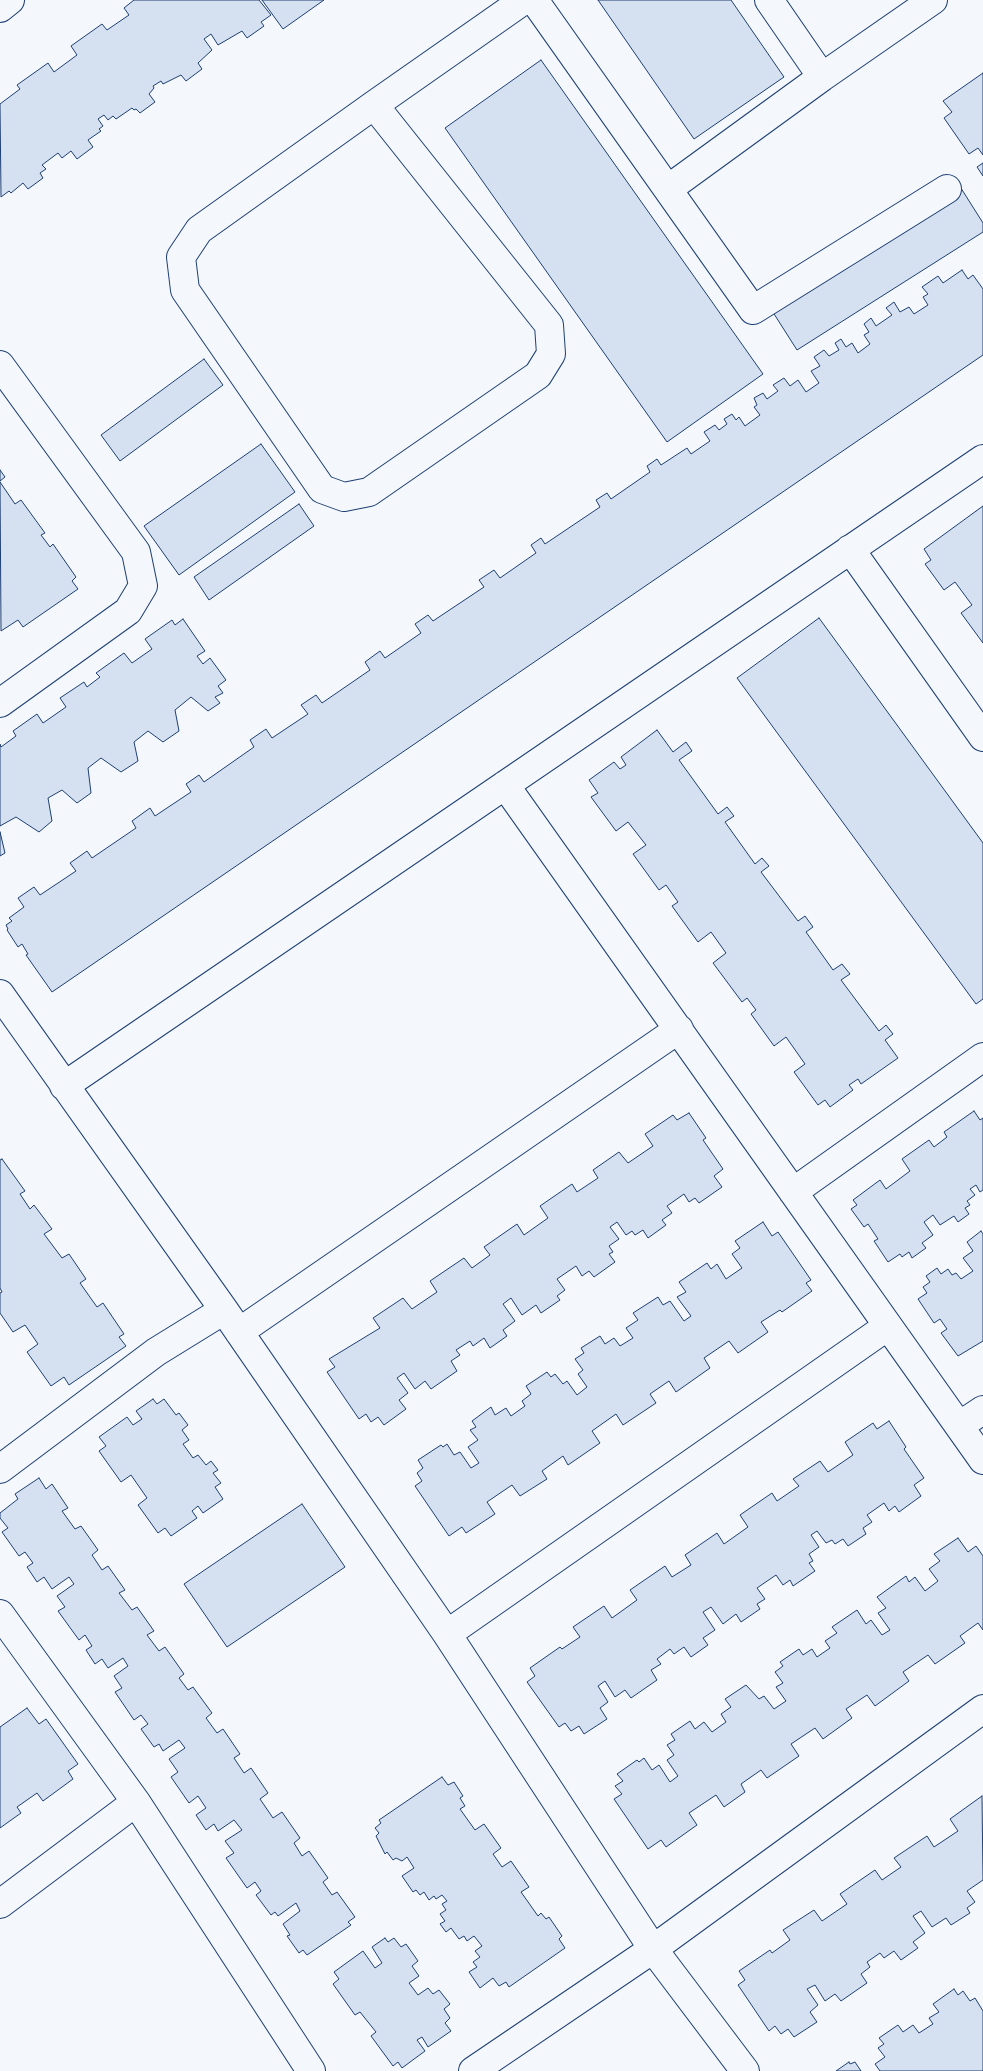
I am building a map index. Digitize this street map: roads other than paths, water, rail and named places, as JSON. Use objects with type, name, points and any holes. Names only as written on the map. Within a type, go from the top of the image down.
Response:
[{"type":"street","points":[[0,8],[10,0]]},
{"type":"street","points":[[374,104],[549,325],[551,354],[538,375],[369,492],[344,497],[322,489],[185,290],[182,257],[199,230],[374,104],[524,0]]},
{"type":"street","points":[[534,0],[753,310],[947,189]]},
{"type":"street","points":[[769,0],[822,77]]},
{"type":"street","points":[[668,189],[822,77],[933,0]]},
{"type":"street","points":[[0,365],[136,552],[143,586],[128,611],[0,703]]},
{"type":"street","points":[[64,1086],[983,459]]},
{"type":"street","points":[[850,549],[983,737]]},
{"type":"street","points":[[505,785],[983,1460]]},
{"type":"street","points":[[0,994],[232,1321],[447,1634],[653,1949],[745,2071]]},
{"type":"street","points":[[0,1469],[156,1352],[232,1321],[679,1030]]},
{"type":"street","points":[[793,1192],[983,1057]]},
{"type":"street","points":[[447,1634],[888,1326]]},
{"type":"street","points":[[959,1426],[983,1410]]},
{"type":"street","points":[[0,1614],[136,1802],[311,2071]]},
{"type":"street","points":[[473,2071],[653,1949],[983,1709]]},
{"type":"street","points":[[0,1904],[136,1802]]}]
